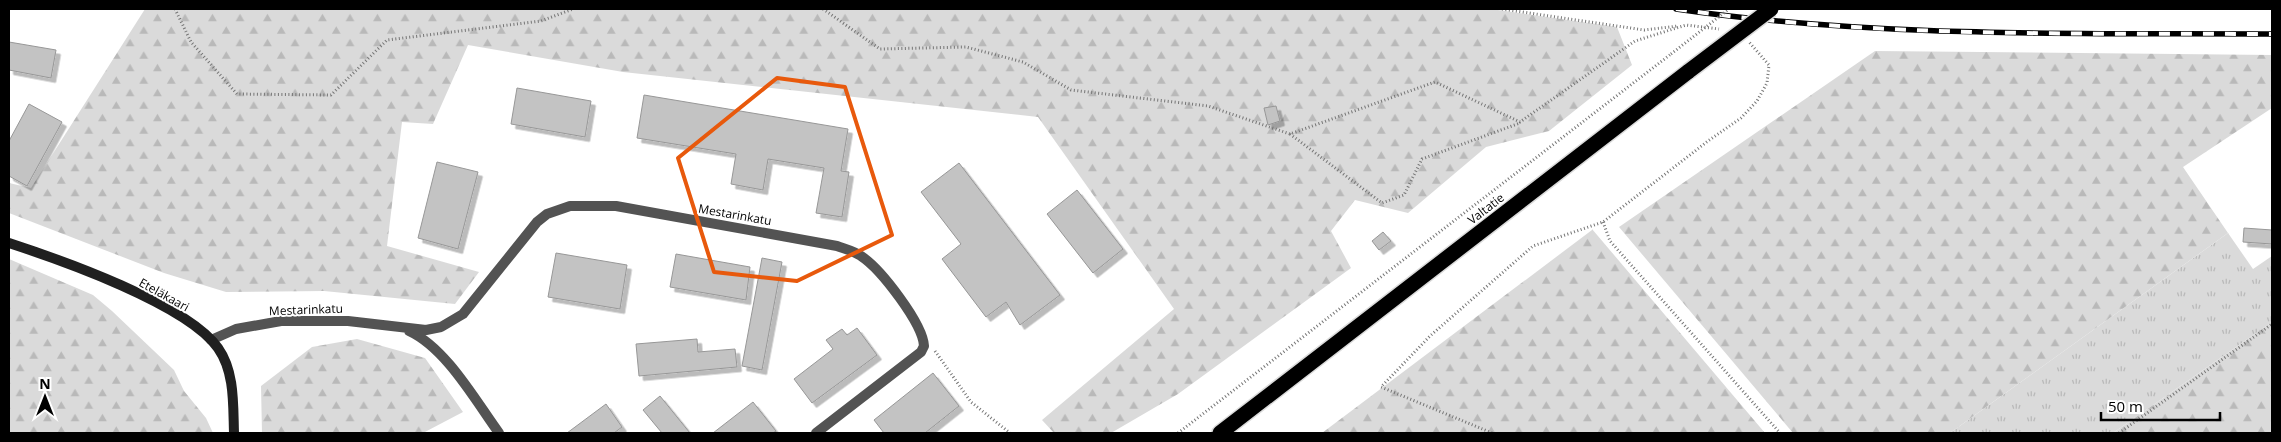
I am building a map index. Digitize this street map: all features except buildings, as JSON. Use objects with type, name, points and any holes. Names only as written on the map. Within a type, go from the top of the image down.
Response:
[{"type":"highway","name":"Valtatie","points":[[1220,433],[1772,9]]},
{"type":"street","name":"Mestarinkatu","points":[[403,329],[426,330],[453,321],[463,314],[537,222],[558,209],[587,204],[616,206],[851,250],[871,263],[885,278],[920,330]]},
{"type":"street","name":"Eteläkaari","points":[[9,243],[46,255],[122,286],[184,319],[211,340],[218,348],[227,368],[232,395],[234,433]]},
{"type":"street","name":"Mestarinkatu","points":[[211,340],[236,329],[281,321],[348,321],[376,323],[403,329],[418,335],[441,354],[499,433]]},
{"type":"street","points":[[816,433],[921,352],[924,346],[920,330]]},
{"type":"path","points":[[175,9],[191,42],[237,94],[331,95],[387,40],[541,22],[573,9]]},
{"type":"path","points":[[823,9],[880,50],[966,47],[1023,62],[1071,90],[1208,106],[1290,134],[1382,202],[1404,195],[1422,159],[1520,122],[1635,41],[1688,25],[1644,30],[1502,9]]},
{"type":"path","points":[[1178,433],[1729,9]]},
{"type":"path","points":[[1492,433],[1381,387],[1430,336],[1533,246],[1603,222],[1741,118],[1757,101],[1767,83],[1768,65],[1753,45]]},
{"type":"path","points":[[1290,134],[1435,82],[1520,122]]},
{"type":"path","points":[[1603,222],[1610,241],[1780,433]]},
{"type":"path","points":[[2119,433],[2272,324]]},
{"type":"path","points":[[920,330],[971,402],[1010,433]]},
{"type":"highlighted area","points":[[777,78],[845,87],[892,235],[797,281],[714,272],[678,158]]},
{"type":"green space","points":[[145,9],[1491,9],[1617,27],[1632,65],[1549,131],[1486,147],[1408,213],[1355,200],[1331,231],[1351,268],[1178,394],[1111,433],[1054,433],[1042,420],[1174,309],[1038,117],[623,72],[468,45],[433,124],[402,122],[387,246],[479,272],[455,304],[324,291],[226,292],[164,273],[9,213],[9,183],[31,188]]},
{"type":"green space","points":[[1875,51],[2272,55],[2272,108],[2183,167],[2228,233],[1950,433],[1793,433],[1619,227]]},
{"type":"green space","points":[[1592,230],[1765,433],[1322,433]]},
{"type":"green space","points":[[2228,233],[2253,269],[2272,256],[2272,322],[2113,433],[1950,433]]},
{"type":"green space","points":[[9,259],[93,295],[112,311],[174,370],[184,391],[206,418],[213,433],[9,433]]},
{"type":"green space","points":[[2272,322],[2272,433],[2113,433]]},
{"type":"green space","points":[[357,339],[425,358],[463,412],[423,433],[262,433],[261,386],[312,347]]},
{"type":"railway","points":[[1676,9],[1824,25],[1899,29],[1973,32],[2272,34]]}]
